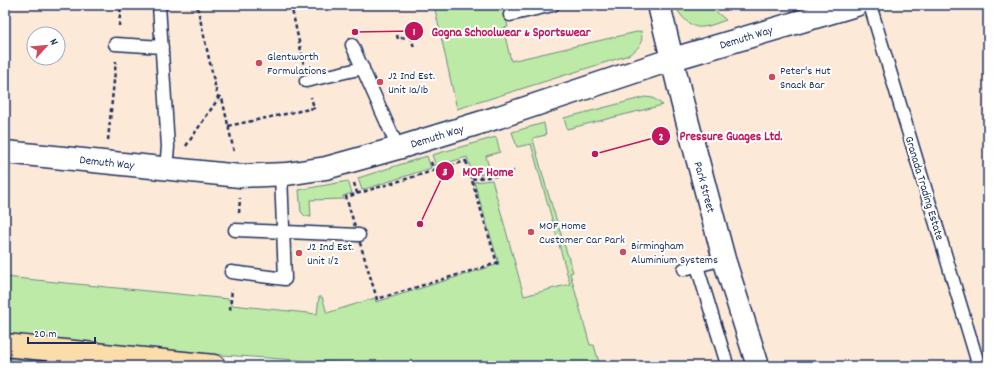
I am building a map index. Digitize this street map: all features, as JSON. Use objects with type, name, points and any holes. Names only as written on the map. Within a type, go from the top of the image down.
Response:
[{"type":"highway","points":[[5,345],[214,366]]},
{"type":"street","name":"Park Street","points":[[659,5],[682,101],[724,259],[758,366]]},
{"type":"street","name":"Demuth Way","points":[[5,152],[240,176],[282,174],[326,168],[398,148],[536,106],[673,59],[856,5]]},
{"type":"lane","points":[[159,5],[168,147],[166,168]]},
{"type":"lane","points":[[510,15],[553,5]]},
{"type":"lane","name":"Granada Trading Estate","points":[[870,5],[977,360],[985,366]]},
{"type":"lane","points":[[116,44],[162,47]]},
{"type":"lane","points":[[352,45],[398,148]]},
{"type":"lane","points":[[306,81],[363,68]]},
{"type":"lane","points":[[232,272],[286,279],[282,174]]},
{"type":"lane","points":[[236,230],[358,235]]},
{"type":"lane","points":[[684,269],[724,259]]},
{"type":"lane","points":[[697,266],[726,361],[723,366]]},
{"type":"path","points":[[108,146],[116,44],[121,5]]},
{"type":"path","points":[[183,151],[218,99],[197,5]]},
{"type":"path","points":[[397,35],[398,39],[426,32],[425,29]]},
{"type":"path","points":[[411,36],[414,48]]},
{"type":"path","points":[[217,96],[222,98],[234,152]]},
{"type":"path","points":[[466,161],[472,179],[497,263],[377,300],[346,197],[358,195],[466,161]]},
{"type":"path","points":[[472,179],[495,176],[514,171]]},
{"type":"path","points":[[352,176],[358,195]]},
{"type":"path","points":[[236,230],[241,191]]},
{"type":"path","points":[[230,310],[232,272]]},
{"type":"shaded area","points":[[5,5],[988,5],[988,366],[386,366],[5,336]]},
{"type":"green space","points":[[434,5],[503,5],[508,27],[503,28],[511,61],[641,31],[642,40],[637,49],[626,56],[457,109]]},
{"type":"green space","points":[[708,5],[726,20],[705,27],[699,27],[689,23],[678,11]]},
{"type":"green space","points":[[645,97],[653,98],[663,105],[567,129],[564,118]]},
{"type":"green space","points":[[544,123],[546,135],[533,138],[534,143],[573,272],[570,273],[590,345],[594,345],[600,366],[386,366],[148,350],[5,336],[5,277],[229,299],[232,305],[317,314],[319,297],[322,297],[327,313],[375,298],[376,302],[499,264],[474,182],[492,180],[524,296],[570,284],[531,144],[517,147],[512,132]]},
{"type":"green space","points":[[496,137],[500,152],[486,156],[490,173],[473,176],[467,157],[436,166],[432,155]]},
{"type":"green space","points":[[427,156],[431,168],[362,190],[358,178]]},
{"type":"green space","points":[[348,181],[352,193],[343,196],[344,199],[310,200],[311,217],[305,216],[301,212],[299,190]]},
{"type":"green space","points":[[5,358],[87,366],[5,366]]},
{"type":"place","name":"Gogna Schoolwear & Sportswear","points":[[355,32]]},
{"type":"place","name":"Glentworth Formulations","points":[[259,63]]},
{"type":"place","name":"Peter's Hut Snack Bar","points":[[772,77]]},
{"type":"place","name":"J2 Ind Est. Unit 1a/1b","points":[[380,82]]},
{"type":"place","name":"Pressure Guages Ltd.","points":[[595,154]]},
{"type":"place","name":"MOF Home","points":[[420,224]]},
{"type":"place","name":"MOF Home Customer Car Park","points":[[531,232]]},
{"type":"place","name":"Birmingham Aluminium Systems","points":[[623,252]]},
{"type":"place","name":"J2 Ind Est. Unit 1/2","points":[[299,253]]}]
